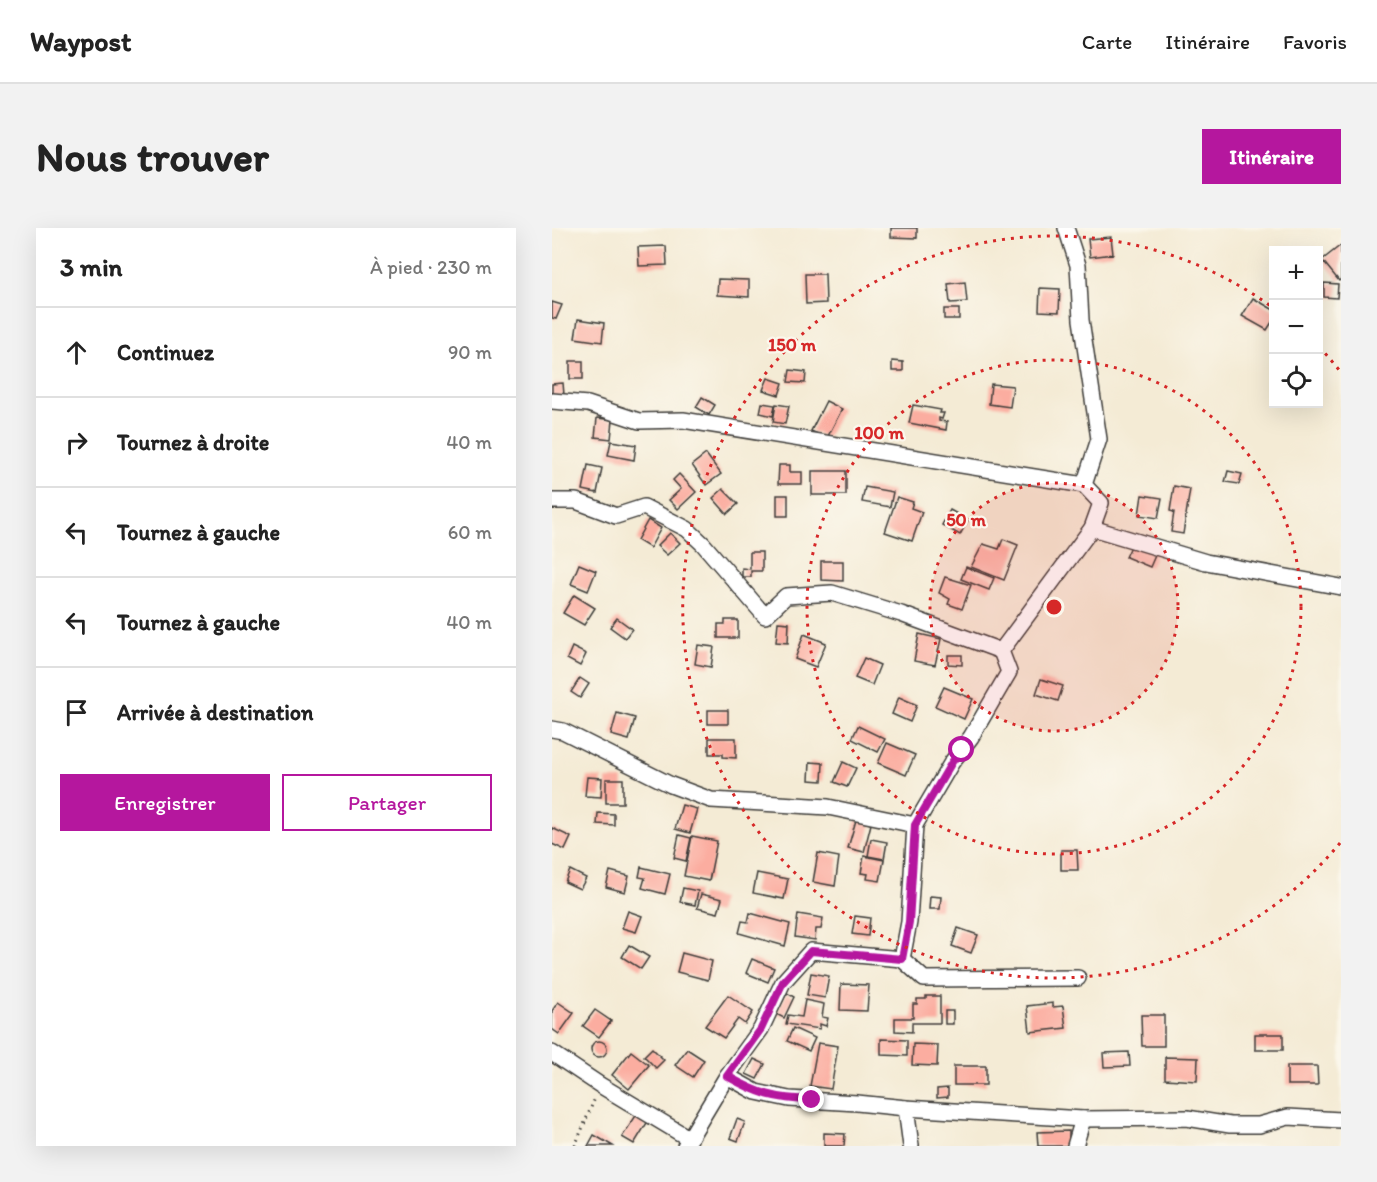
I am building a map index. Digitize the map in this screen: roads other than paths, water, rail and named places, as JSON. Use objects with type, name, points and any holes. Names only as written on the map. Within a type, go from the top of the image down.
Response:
[{"type":"street","points":[[1066,228],[1078,265],[1081,320],[1099,439],[1084,485]]},
{"type":"street","points":[[552,401],[588,404],[639,421],[682,420],[1084,485],[1101,503],[1092,528],[1001,651]]},
{"type":"street","points":[[552,501],[576,501],[616,516],[644,507],[687,529],[703,544],[765,616],[786,596],[832,593],[901,614],[1001,651],[1009,672],[915,825],[909,922],[902,959]]},
{"type":"street","points":[[1092,528],[1206,562],[1341,587]]},
{"type":"street","points":[[552,729],[564,731],[671,785],[711,800],[828,807],[915,825]]},
{"type":"street","points":[[552,1053],[688,1143],[727,1076],[761,1029],[783,982],[811,951],[902,959],[924,979],[1078,978]]},
{"type":"street","points":[[727,1076],[756,1092],[789,1099],[906,1108],[1083,1119],[1187,1118],[1230,1125],[1259,1125],[1288,1117],[1341,1120]]},
{"type":"street","points":[[906,1108],[911,1146]]},
{"type":"street","points":[[1075,1146],[1083,1119]]}]
